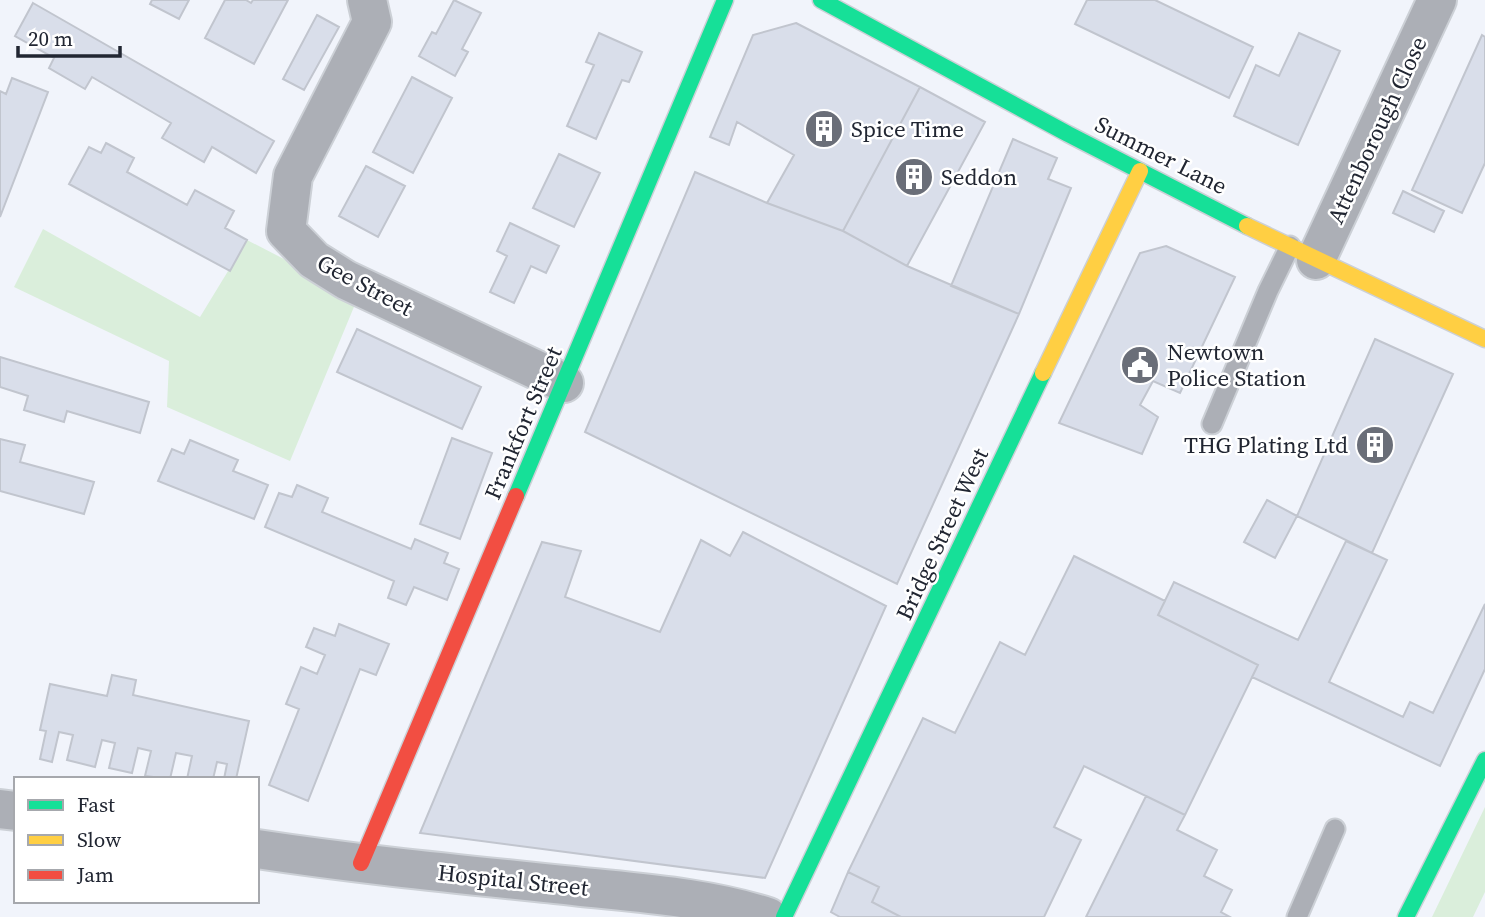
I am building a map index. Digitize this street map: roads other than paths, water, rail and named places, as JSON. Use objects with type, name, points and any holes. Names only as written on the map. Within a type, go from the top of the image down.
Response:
[{"type":"main road","name":"Frankfort Street","points":[[361,863],[725,0]]},
{"type":"main road","name":"Summer Lane","points":[[821,0],[1140,171],[1303,253],[1485,339]]},
{"type":"main road","name":"Bridge Street West","points":[[784,917],[1140,171]]},
{"type":"main road","points":[[1406,917],[1485,760]]},
{"type":"street","name":"Gee Street","points":[[367,0],[372,22],[293,176],[286,230],[314,260],[346,280],[564,383]]},
{"type":"street","name":"Attenborough Close","points":[[1303,253],[1437,0]]},
{"type":"street","name":"Hospital Street","points":[[259,849],[681,898],[768,917]]},
{"type":"lane","points":[[1212,425],[1268,291],[1303,253]]},
{"type":"lane","points":[[1297,917],[1335,829]]},
{"type":"place","name":"Spice Time","points":[[824,129]]},
{"type":"place","name":"Seddon","points":[[914,177]]},
{"type":"place","name":"Newtown Police Station","points":[[1140,365]]},
{"type":"place","name":"THG Plating Ltd","points":[[1375,445]]}]
